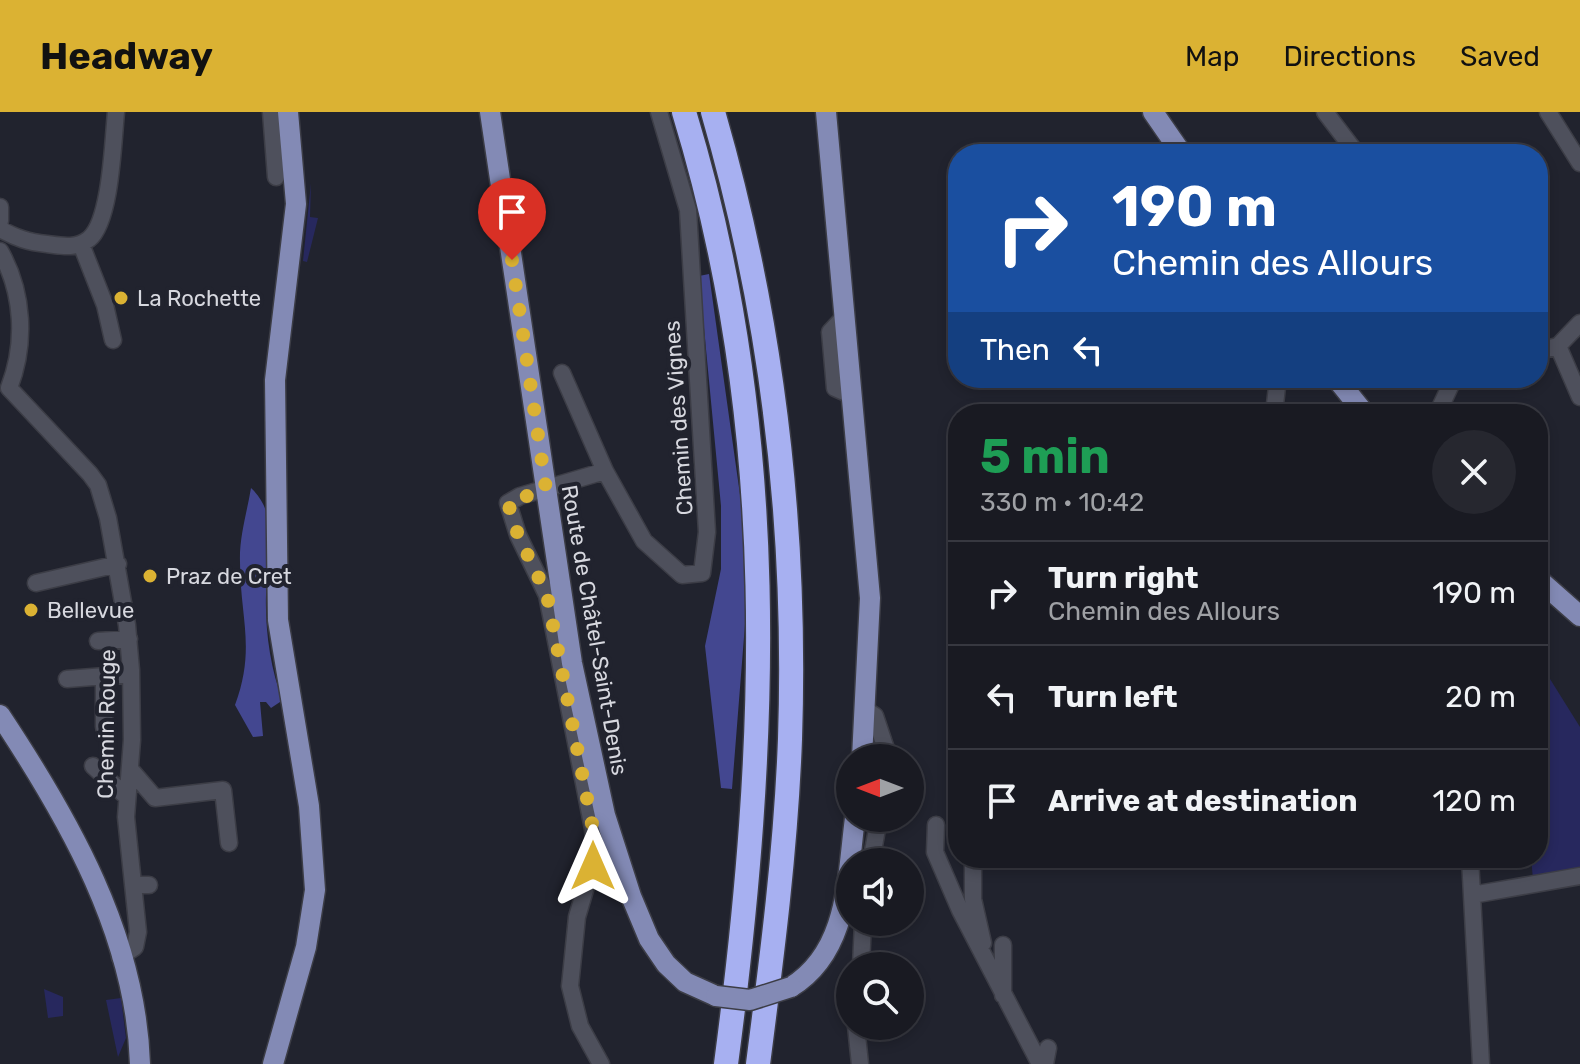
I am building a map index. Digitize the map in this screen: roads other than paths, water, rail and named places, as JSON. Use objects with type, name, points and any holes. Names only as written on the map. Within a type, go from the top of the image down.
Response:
[{"type":"highway","points":[[684,112],[709,209],[738,357],[758,568],[761,662],[755,802],[726,1064]]},
{"type":"highway","points":[[713,112],[741,218],[763,327],[782,468],[789,565],[791,670],[788,771],[783,847],[758,1064]]},
{"type":"main road","points":[[273,1064],[306,947],[315,890],[309,806],[278,620],[275,380],[296,204],[288,112]]},
{"type":"main road","name":"Route de Châtel-Saint-Denis","points":[[490,112],[582,713],[605,815],[631,896],[649,939],[666,964],[685,982],[716,996],[750,1000],[791,987],[820,963],[837,930],[853,832]]},
{"type":"main road","points":[[826,112],[870,598],[863,744]]},
{"type":"main road","points":[[1153,112],[1175,144]]},
{"type":"main road","points":[[1344,388],[1357,404]]},
{"type":"main road","points":[[1548,589],[1580,616]]},
{"type":"main road","points":[[0,715],[53,796],[107,911],[139,1040],[140,1064]]},
{"type":"street","points":[[271,112],[276,177]]},
{"type":"street","name":"Chemin des Vignes","points":[[562,373],[605,471],[644,541],[682,575],[702,573],[707,532],[688,210],[659,112]]},
{"type":"street","points":[[1325,112],[1349,144]]},
{"type":"street","points":[[1548,112],[1580,163]]},
{"type":"street","points":[[116,120],[121,153]]},
{"type":"street","points":[[0,229],[20,240],[60,246],[81,244],[93,235],[102,215],[116,120]]},
{"type":"street","points":[[0,207],[0,221]]},
{"type":"street","points":[[5,385],[19,355],[21,323],[2,254],[20,240]]},
{"type":"street","points":[[81,244],[105,305],[113,340]]},
{"type":"street","points":[[1548,348],[1558,346],[1580,323]]},
{"type":"street","points":[[1558,346],[1580,397]]},
{"type":"street","name":"Chemin Rouge","points":[[5,385],[98,485],[118,564],[131,674],[127,840],[141,885],[138,942],[120,957]]},
{"type":"street","points":[[601,1064],[580,1026],[570,986],[577,917],[595,856],[593,829],[547,595],[518,535],[508,503],[605,471]]},
{"type":"street","points":[[36,583],[118,564]]},
{"type":"street","points":[[98,641],[129,639]]},
{"type":"street","points":[[67,679],[131,674]]},
{"type":"street","points":[[104,676],[104,727]]},
{"type":"street","points":[[866,710],[875,716],[884,744]]},
{"type":"street","points":[[93,766],[127,797]]},
{"type":"street","points":[[130,769],[155,798],[223,790],[229,843]]},
{"type":"street","points":[[936,825],[935,852],[981,953],[1003,996],[1044,1059]]},
{"type":"street","points":[[973,868],[973,899],[984,940],[981,953]]},
{"type":"street","points":[[1471,868],[1481,1064]]},
{"type":"street","points":[[1472,895],[1580,876]]},
{"type":"street","points":[[1003,945],[1003,996]]},
{"type":"street","points":[[127,1064],[139,1040]]},
{"type":"street","points":[[857,1040],[860,1064]]},
{"type":"place","name":"La Rochette","points":[[121,298]]},
{"type":"place","name":"Praz de Cret","points":[[150,576]]},
{"type":"place","name":"Bellevue","points":[[31,610]]}]
